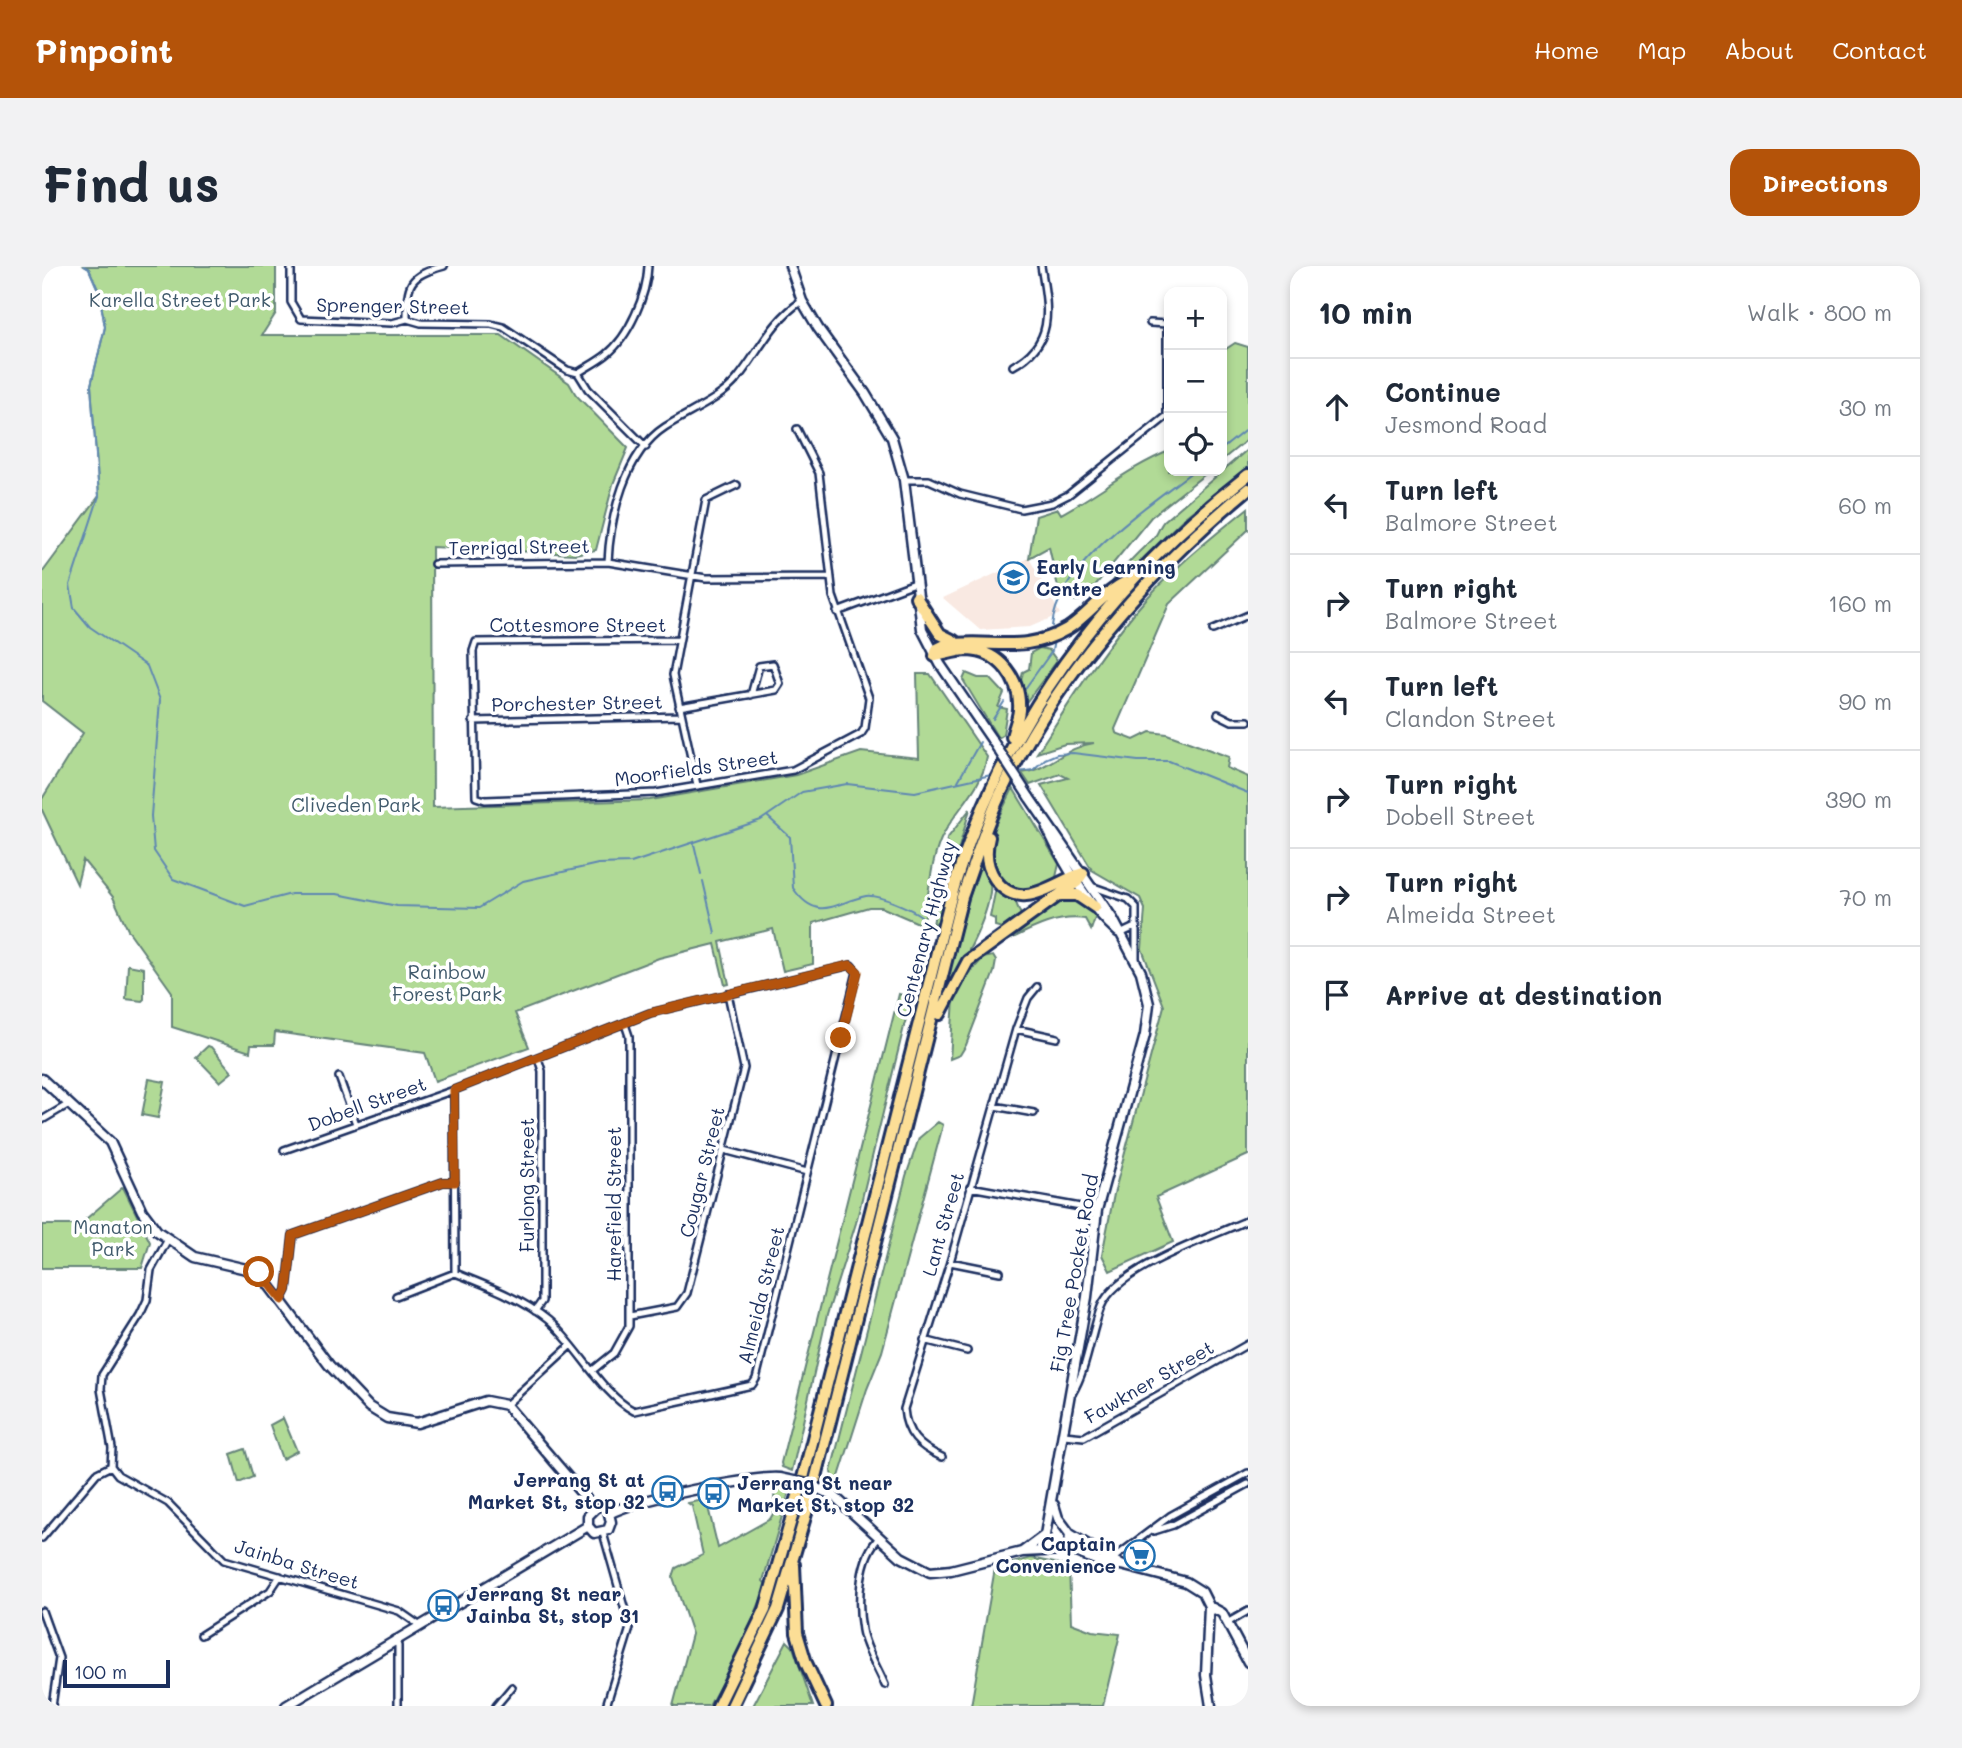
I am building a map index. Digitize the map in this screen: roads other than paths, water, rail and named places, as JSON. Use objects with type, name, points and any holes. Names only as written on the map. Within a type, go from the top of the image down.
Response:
[{"type":"highway","name":"Centenary Highway","points":[[808,1485],[951,897],[975,820],[1011,746],[1073,652],[1136,576],[1181,531],[1248,475]]},
{"type":"highway","name":"Centenary Highway","points":[[788,1561],[962,897],[985,828],[1005,784],[1051,704],[1117,616],[1169,559],[1248,489]]},
{"type":"highway","points":[[935,656],[941,646],[969,643],[1017,646],[1046,639],[1073,625],[1121,584],[1136,576]]},
{"type":"highway","points":[[916,597],[942,636],[969,643]]},
{"type":"highway","points":[[935,656],[974,651],[1004,666],[1015,684],[1019,703],[1011,746]]},
{"type":"highway","points":[[985,828],[989,837],[988,864],[1002,888],[1015,894],[1029,895],[1041,893],[1075,877]]},
{"type":"highway","points":[[1067,865],[1075,877]]},
{"type":"highway","points":[[917,1076],[942,1008],[968,961],[1061,894],[1075,877]]},
{"type":"highway","points":[[1061,894],[1084,898],[1095,907]]},
{"type":"highway","points":[[718,1706],[755,1635],[788,1561]]},
{"type":"highway","points":[[732,1706],[767,1635],[788,1561]]},
{"type":"highway","points":[[788,1561],[797,1633],[806,1663],[825,1706]]},
{"type":"main road","name":"Fig Tree Pocket Road","points":[[790,266],[802,301],[865,393],[892,438],[904,480],[916,597],[922,629],[935,656],[1029,797],[1075,877],[1095,907],[1120,934]]},
{"type":"main road","name":"Fig Tree Pocket Road","points":[[1041,816],[1067,865]]},
{"type":"main road","name":"Fig Tree Pocket Road","points":[[1046,1533],[1054,1502],[1068,1400],[1087,1297],[1097,1210],[1149,1017],[1148,993],[1135,961],[1091,886],[1075,877]]},
{"type":"main road","points":[[42,1079],[110,1142],[142,1211],[167,1241],[195,1258],[259,1272],[342,1379],[369,1407],[387,1418],[416,1423],[486,1401],[506,1405],[595,1510],[609,1514],[635,1505],[748,1479],[780,1478],[808,1484],[834,1496],[912,1565],[930,1572],[951,1570],[1022,1552],[1051,1549],[1059,1551],[1066,1548],[1186,1582],[1202,1592],[1209,1606],[1206,1675],[1211,1706]]},
{"type":"main road","points":[[1054,1502],[1067,1531],[1066,1548]]},
{"type":"main road","points":[[595,1510],[588,1516],[588,1526],[594,1532],[603,1533],[610,1527],[609,1514]]},
{"type":"main road","points":[[286,1706],[588,1526]]},
{"type":"main road","points":[[1022,1552],[1057,1526],[1110,1562]]},
{"type":"main road","points":[[1046,1533],[1046,1543],[1051,1549]]},
{"type":"main road","points":[[1209,1606],[1222,1613],[1248,1662]]},
{"type":"street","name":"Sprenger Street","points":[[291,266],[291,302],[297,316],[309,321],[378,323],[407,319],[421,323],[491,324],[503,327],[567,370],[578,373],[588,389],[646,447]]},
{"type":"street","points":[[407,319],[407,291],[411,280],[423,272],[444,266]]},
{"type":"street","points":[[578,373],[608,354],[622,338],[637,309],[648,266]]},
{"type":"street","points":[[1013,366],[1039,348],[1044,332],[1046,304],[1041,266]]},
{"type":"street","points":[[646,447],[661,429],[736,380],[784,312],[802,301]]},
{"type":"street","points":[[1150,323],[1164,324]]},
{"type":"street","points":[[904,480],[929,480],[960,494],[1021,509],[1058,501],[1167,416],[1168,350]]},
{"type":"street","points":[[797,429],[819,473],[837,612],[915,583]]},
{"type":"street","name":"Terrigal Street","points":[[434,564],[608,562],[608,546],[625,478],[646,447]]},
{"type":"street","points":[[698,785],[673,675],[706,500],[737,485]]},
{"type":"street","points":[[608,562],[693,577],[831,577]]},
{"type":"street","name":"Moorfields Street","points":[[485,800],[617,796],[793,770],[861,734],[865,728],[869,698],[837,612]]},
{"type":"street","points":[[1213,630],[1248,615]]},
{"type":"street","name":"Cottesmore Street","points":[[485,800],[476,797],[474,790],[472,651],[476,642],[678,640]]},
{"type":"street","points":[[680,707],[751,695],[776,690],[780,684],[774,664],[759,666],[751,695]]},
{"type":"street","points":[[1218,714],[1232,721],[1248,721]]},
{"type":"street","name":"Porchester Street","points":[[473,721],[681,716]]},
{"type":"street","points":[[1091,886],[1128,899],[1138,911],[1135,961]]},
{"type":"street","points":[[1120,934],[1137,926]]},
{"type":"street","name":"Dobell Street","points":[[284,1150],[454,1090],[652,1013],[850,965],[858,972]]},
{"type":"street","name":"Almeida Street","points":[[455,1273],[535,1311],[550,1321],[634,1412],[752,1385],[756,1379],[858,972]]},
{"type":"street","name":"Lant Street","points":[[942,1457],[919,1444],[908,1429],[904,1409],[950,1262],[1016,1029],[1028,998],[1037,987]]},
{"type":"street","name":"Cougar Street","points":[[630,1316],[677,1307],[686,1296],[744,1068],[728,994]]},
{"type":"street","name":"Harefield Street","points":[[593,1370],[614,1353],[625,1338],[630,1316],[629,1036],[625,1024]]},
{"type":"street","points":[[1016,1029],[1057,1038]]},
{"type":"street","name":"Furlong Street","points":[[535,1311],[542,1301],[542,1080],[538,1058]]},
{"type":"street","points":[[339,1077],[356,1124]]},
{"type":"street","points":[[396,1296],[455,1273],[454,1090]]},
{"type":"street","points":[[42,1120],[69,1104]]},
{"type":"street","points":[[994,1107],[1034,1113]]},
{"type":"street","points":[[724,1150],[807,1172]]},
{"type":"street","points":[[282,1300],[287,1290],[293,1235],[443,1182],[455,1182]]},
{"type":"street","points":[[970,1187],[1097,1210]]},
{"type":"street","points":[[1068,1400],[1081,1380],[1101,1306],[1111,1289],[1134,1273],[1248,1220]]},
{"type":"street","points":[[42,1538],[97,1474],[111,1466],[112,1448],[101,1388],[102,1375],[142,1312],[151,1270],[167,1241]]},
{"type":"street","points":[[950,1262],[1000,1272]]},
{"type":"street","points":[[924,1340],[967,1351]]},
{"type":"street","name":"Fawkner Street","points":[[1064,1435],[1084,1437],[1248,1344]]},
{"type":"street","points":[[506,1405],[571,1345]]},
{"type":"street","name":"Jainba Street","points":[[111,1466],[118,1475],[167,1503],[221,1558],[399,1611],[419,1625]]},
{"type":"street","points":[[1110,1562],[1170,1516],[1248,1473]]},
{"type":"street","points":[[1151,1532],[1173,1525],[1248,1484]]},
{"type":"street","points":[[603,1533],[630,1628],[606,1706]]},
{"type":"street","points":[[880,1536],[869,1549],[865,1560],[862,1632],[885,1685]]},
{"type":"street","points":[[201,1635],[270,1591],[280,1576]]},
{"type":"street","points":[[42,1611],[59,1658],[52,1706]]},
{"type":"street","points":[[1227,1623],[1248,1611]]},
{"type":"street","points":[[395,1639],[398,1646],[398,1706]]},
{"type":"street","points":[[496,1706],[512,1687]]},
{"type":"waterway","points":[[84,266],[89,269],[99,292],[105,327],[91,385],[99,496],[70,585],[74,608],[90,627],[147,666],[160,700],[151,816],[154,851],[173,879],[245,906],[291,894],[337,894],[397,906],[479,908],[523,881],[598,864],[631,863],[761,820],[802,792],[847,784],[915,792],[991,775]]},
{"type":"waterway","points":[[1227,445],[1248,428]]},
{"type":"waterway","points":[[1052,626],[1058,603],[1087,559],[1107,539],[1187,476]]},
{"type":"waterway","points":[[1024,690],[1052,651],[1054,640]]},
{"type":"waterway","points":[[993,719],[1004,702]]},
{"type":"waterway","points":[[958,781],[980,742]]},
{"type":"waterway","points":[[1018,772],[1033,770],[1045,759],[1057,754],[1169,761],[1248,793]]},
{"type":"waterway","points":[[767,816],[790,837],[793,888],[811,905],[827,908],[871,896],[895,903],[921,916]]},
{"type":"waterway","points":[[694,844],[701,874]]},
{"type":"waterway","points":[[703,881],[715,933]]},
{"type":"place","name":"Early Learning Centre","points":[[1013,578]]},
{"type":"place","name":"Jerrang St at Market St, stop 32","points":[[668,1491]]},
{"type":"place","name":"Jerrang St near Market St, stop 32","points":[[714,1494]]},
{"type":"place","name":"Captain Convenience","points":[[1139,1555]]},
{"type":"place","name":"Jerrang St near Jainba St, stop 31","points":[[443,1605]]},
{"type":"park label","name":"Karella Street Park","points":[[180,300]]},
{"type":"park label","name":"Cliveden Park","points":[[356,805]]},
{"type":"park label","name":"Rainbow Forest Park","points":[[447,983]]},
{"type":"park label","name":"Manaton Park","points":[[113,1238]]}]
